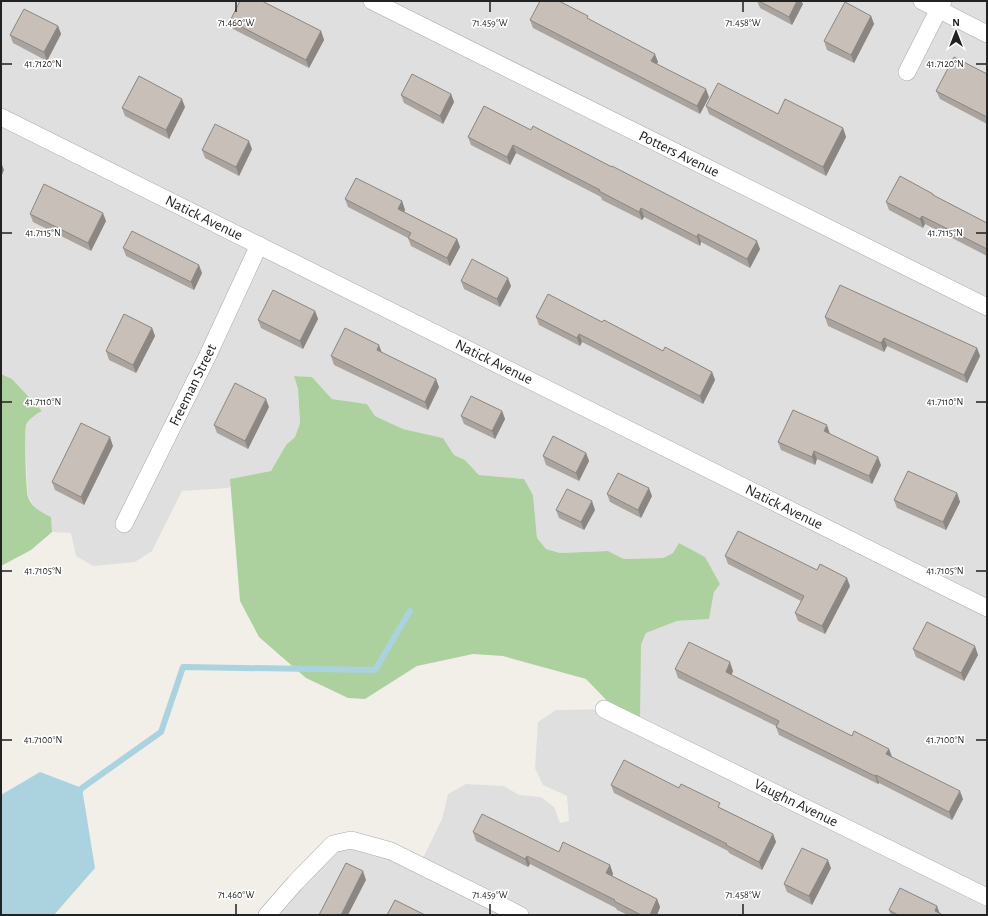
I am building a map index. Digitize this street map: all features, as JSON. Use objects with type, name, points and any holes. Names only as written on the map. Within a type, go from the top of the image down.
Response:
[{"type":"street","name":"Potters Avenue","points":[[372,1],[395,6],[987,307]]},
{"type":"street","points":[[922,1],[941,5],[987,34]]},
{"type":"street","points":[[907,72],[941,5]]},
{"type":"street","name":"Natick Avenue","points":[[1,116],[987,608]]},
{"type":"street","name":"Freeman Street","points":[[124,524],[208,355],[259,245]]},
{"type":"street","name":"Vaughn Avenue","points":[[604,709],[987,897]]},
{"type":"street","points":[[267,915],[295,883],[333,844],[351,840],[391,851],[520,915]]},
{"type":"shaded area","points":[[1,1],[987,1],[987,915],[267,915],[337,841],[419,862],[424,856],[442,819],[448,794],[466,784],[504,786],[519,795],[541,797],[554,807],[560,823],[569,821],[567,796],[543,785],[535,768],[538,722],[556,710],[615,709],[646,633],[677,621],[709,619],[714,592],[673,553],[663,558],[624,559],[608,551],[560,553],[546,549],[537,538],[533,495],[524,479],[479,475],[465,460],[454,455],[443,438],[403,429],[375,416],[367,404],[332,399],[312,377],[294,376],[298,389],[300,423],[295,437],[286,445],[271,471],[231,479],[231,486],[228,488],[182,491],[152,551],[135,562],[93,566],[76,556],[71,533],[52,532],[50,517],[37,511],[28,496],[25,426],[35,414],[42,411],[12,379],[1,374]]},
{"type":"green space","points":[[1,374],[12,379],[42,411],[29,421],[25,429],[27,492],[28,497],[34,507],[51,517],[52,532],[31,550],[1,566]]},
{"type":"green space","points":[[294,376],[312,377],[332,399],[367,404],[375,416],[403,429],[443,438],[454,455],[465,460],[479,475],[524,479],[533,495],[537,538],[546,549],[560,553],[608,551],[624,559],[663,558],[673,553],[679,543],[705,557],[720,584],[714,592],[709,619],[677,621],[646,633],[641,645],[640,720],[615,709],[586,679],[503,656],[473,654],[417,666],[365,699],[348,698],[306,678],[259,637],[240,601],[230,479],[271,471],[286,445],[295,437],[300,423],[298,389]]},
{"type":"water","points":[[40,772],[82,788],[95,868],[54,915],[1,915],[1,795]]},
{"type":"building","points":[[240,1],[262,1],[321,31],[306,60],[230,21]]},
{"type":"building","points":[[540,1],[559,1],[588,16],[587,18],[655,54],[651,61],[706,89],[697,106],[530,20]]},
{"type":"building","points":[[759,1],[797,1],[789,17]]},
{"type":"building","points":[[845,2],[871,16],[851,55],[824,41]]},
{"type":"building","points":[[24,9],[58,26],[44,52],[10,35]]},
{"type":"building","points":[[954,57],[987,74],[987,117],[936,91]]},
{"type":"building","points":[[412,74],[451,94],[440,116],[401,95]]},
{"type":"building","points":[[139,76],[182,99],[166,130],[122,108]]},
{"type":"building","points":[[718,83],[778,114],[785,99],[843,128],[823,167],[706,106]]},
{"type":"building","points":[[484,106],[531,130],[533,126],[757,241],[747,259],[698,234],[697,237],[641,208],[639,212],[513,145],[507,157],[468,137]]},
{"type":"building","points":[[215,124],[249,141],[236,167],[202,150]]},
{"type":"building","points":[[900,176],[987,223],[987,249],[922,216],[920,219],[886,202]]},
{"type":"building","points":[[356,178],[402,201],[398,209],[457,239],[447,258],[408,238],[411,233],[345,199]]},
{"type":"building","points":[[44,184],[103,213],[88,243],[30,214]]},
{"type":"building","points":[[132,231],[199,265],[191,282],[123,248]]},
{"type":"building","points":[[472,259],[508,278],[497,299],[461,281]]},
{"type":"building","points":[[840,285],[977,348],[964,375],[884,338],[881,343],[825,317]]},
{"type":"building","points":[[273,290],[315,311],[300,341],[258,320]]},
{"type":"building","points":[[548,294],[602,322],[604,320],[663,351],[665,347],[712,372],[700,396],[579,334],[577,338],[536,317]]},
{"type":"building","points":[[124,314],[152,328],[133,365],[106,351]]},
{"type":"building","points":[[345,328],[379,345],[377,350],[436,379],[425,402],[331,356]]},
{"type":"building","points":[[235,383],[266,399],[245,441],[214,425]]},
{"type":"building","points":[[471,396],[502,411],[492,431],[461,416]]},
{"type":"building","points":[[793,410],[827,425],[824,431],[878,457],[869,476],[814,451],[812,457],[778,442]]},
{"type":"building","points":[[81,423],[110,437],[81,497],[52,482]]},
{"type":"building","points":[[553,436],[586,453],[576,473],[543,456]]},
{"type":"building","points":[[908,471],[957,493],[943,522],[894,500]]},
{"type":"building","points":[[618,473],[649,488],[638,510],[607,494]]},
{"type":"building","points":[[567,489],[592,501],[581,522],[556,510]]},
{"type":"building","points":[[738,531],[817,570],[820,564],[847,578],[822,626],[795,613],[804,596],[725,556]]},
{"type":"building","points":[[927,622],[975,646],[961,673],[913,649]]},
{"type":"building","points":[[689,642],[730,662],[726,672],[852,736],[854,731],[889,749],[886,754],[960,791],[949,812],[776,727],[779,721],[675,669]]},
{"type":"building","points":[[624,760],[679,788],[681,784],[720,803],[718,807],[773,834],[759,862],[611,785]]},
{"type":"building","points":[[482,814],[559,852],[563,842],[610,865],[606,873],[657,899],[650,915],[641,915],[614,901],[615,900],[527,856],[525,859],[473,832]]},
{"type":"building","points":[[802,848],[828,860],[809,896],[784,884]]},
{"type":"building","points":[[346,863],[363,871],[341,915],[319,915]]},
{"type":"building","points":[[900,888],[937,906],[935,911],[943,915],[898,915],[889,910]]},
{"type":"building","points":[[395,900],[425,915],[387,915]]},
{"type":"waterway","points":[[77,794],[82,788],[161,732],[183,667],[375,670],[410,611]]}]
